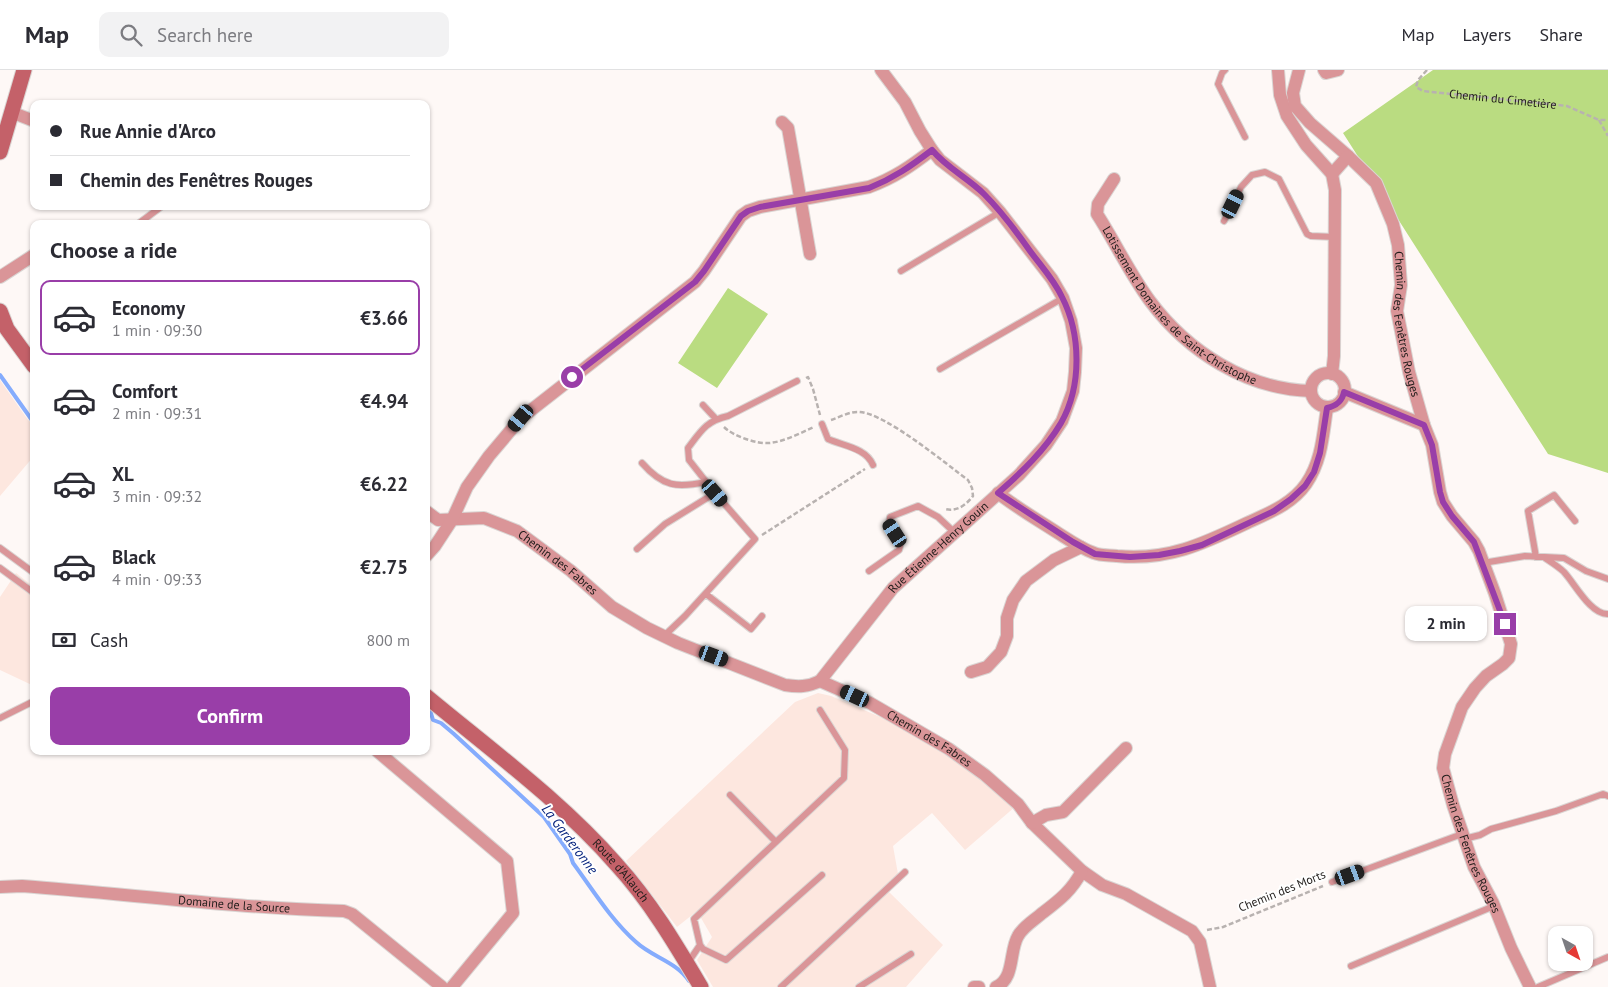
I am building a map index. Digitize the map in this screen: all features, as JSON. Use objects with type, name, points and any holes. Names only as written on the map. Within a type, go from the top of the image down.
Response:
[{"type":"main road","points":[[0,152],[24,70]]},
{"type":"main road","points":[[0,310],[7,329],[30,361]]},
{"type":"main road","name":"Route d'Allauch","points":[[430,699],[553,801],[586,831],[619,866],[658,918],[701,987]]},
{"type":"street","name":"Rue Étienne-Henry Gouin","points":[[820,681],[893,588],[1019,475],[1046,445],[1062,421],[1073,391],[1076,348],[1071,321],[1063,298],[1052,280],[1000,212],[983,193],[940,160],[932,150],[905,102],[881,70]]},
{"type":"street","points":[[1278,70],[1280,95],[1287,116],[1306,145],[1332,174],[1336,197],[1334,356],[1332,374]]},
{"type":"street","name":"Chemin des Fenêtres Rouges","points":[[1299,70],[1293,93],[1295,106],[1310,123],[1376,183],[1394,224],[1398,245],[1401,285],[1397,311],[1409,372],[1424,425],[1432,445],[1440,492],[1443,502],[1452,516],[1474,542],[1511,644],[1511,652],[1503,664],[1486,676],[1470,694],[1462,707],[1445,754],[1443,768],[1474,867],[1494,906],[1511,948],[1530,987]]},
{"type":"street","points":[[1324,70],[1326,73],[1338,70]]},
{"type":"street","points":[[12,112],[30,119]]},
{"type":"street","points":[[782,122],[788,128],[810,254]]},
{"type":"street","points":[[430,552],[436,546],[452,520],[467,487],[489,456],[521,418],[695,282],[741,216],[748,211],[760,207],[869,188],[903,172],[932,150]]},
{"type":"street","points":[[1332,174],[1348,156]]},
{"type":"street","name":"Lotissement Domaines de Saint-Christophe","points":[[1114,179],[1098,204],[1096,214],[1149,300],[1165,320],[1201,353],[1230,370],[1252,380],[1290,390],[1310,391]]},
{"type":"street","points":[[0,277],[30,258]]},
{"type":"street","points":[[1332,374],[1340,378],[1344,384],[1342,400],[1327,408],[1319,406],[1310,391],[1312,384],[1318,376],[1332,374]]},
{"type":"street","points":[[1344,392],[1424,425]]},
{"type":"street","points":[[998,493],[1081,547],[1095,554],[1130,557],[1159,555],[1202,545],[1274,511],[1305,486],[1314,472],[1320,453],[1327,408]]},
{"type":"street","name":"Chemin des Fabres","points":[[430,514],[438,520],[484,518],[517,531],[571,571],[612,607],[664,636],[785,685],[800,687],[812,685],[820,681],[870,703],[912,726],[949,749],[985,775],[1018,804],[1032,823],[1082,871],[1102,885],[1126,894],[1193,933]]},
{"type":"street","points":[[971,672],[988,667],[1001,652],[1007,636],[1007,618],[1013,600],[1026,581],[1054,560],[1081,547]]},
{"type":"street","points":[[1032,823],[1046,815],[1063,812],[1126,748]]},
{"type":"street","points":[[382,755],[507,860],[513,913],[452,987]]},
{"type":"street","points":[[996,987],[1005,981],[1017,937],[1026,926],[1074,887],[1082,871]]},
{"type":"street","name":"Domaine de la Source","points":[[0,887],[22,886],[235,906],[344,911],[352,914],[442,987]]},
{"type":"street","points":[[1193,933],[1200,942],[1210,987]]},
{"type":"street","points":[[974,987],[980,987]]},
{"type":"lane","points":[[1224,70],[1218,84],[1244,137]]},
{"type":"lane","points":[[1224,221],[1241,187],[1252,175],[1265,172],[1279,179],[1307,234],[1311,236],[1334,237]]},
{"type":"lane","points":[[143,220],[157,210]]},
{"type":"lane","points":[[901,271],[1000,212]]},
{"type":"lane","points":[[940,369],[1063,298]]},
{"type":"lane","points":[[664,636],[706,594],[755,539],[689,460],[688,448],[706,425],[797,381]]},
{"type":"lane","points":[[703,405],[716,419]]},
{"type":"lane","points":[[822,424],[828,438],[861,451],[870,458],[873,465]]},
{"type":"lane","points":[[642,463],[652,474],[666,483],[676,486],[706,482]]},
{"type":"lane","points":[[637,549],[665,524],[715,493]]},
{"type":"lane","points":[[1536,557],[1528,511],[1554,495],[1575,521]]},
{"type":"lane","points":[[869,571],[898,550],[901,542],[889,525],[890,517],[918,506],[938,517],[954,532]]},
{"type":"lane","points":[[0,548],[30,569]]},
{"type":"lane","points":[[1483,563],[1525,556],[1564,558],[1586,571],[1608,579]]},
{"type":"lane","points":[[1544,557],[1562,571],[1594,610],[1608,614]]},
{"type":"lane","points":[[0,568],[30,590]]},
{"type":"lane","points":[[706,594],[751,628],[762,616]]},
{"type":"lane","points":[[0,718],[30,704]]},
{"type":"lane","points":[[820,710],[845,750],[844,778],[694,919],[700,945],[703,949],[726,960],[822,875]]},
{"type":"lane","name":"Chemin des Morts","points":[[1332,882],[1463,836],[1480,835],[1491,829],[1556,811],[1595,796],[1603,794],[1608,796]]},
{"type":"lane","points":[[730,795],[776,842]]},
{"type":"lane","points":[[781,987],[905,872]]},
{"type":"lane","points":[[1352,966],[1494,906]]},
{"type":"lane","points":[[687,964],[700,945]]},
{"type":"lane","points":[[859,987],[911,954]]},
{"type":"lane","points":[[1538,987],[1608,957]]},
{"type":"path","name":"Chemin du Cimetière","points":[[1427,70],[1418,80],[1416,87],[1423,91],[1568,106],[1599,120],[1608,120]]},
{"type":"path","points":[[1599,120],[1608,136]]},
{"type":"path","points":[[808,378],[813,389],[822,424]]},
{"type":"path","points":[[755,539],[857,473]]},
{"type":"path","name":"Chemin des Morts","points":[[1193,933],[1222,927],[1332,882]]},
{"type":"shaded area","points":[[0,380],[30,422],[30,461],[0,496]]},
{"type":"shaded area","points":[[16,573],[30,584],[30,684],[0,670],[0,597]]},
{"type":"shaded area","points":[[818,693],[831,696],[885,719],[986,779],[1016,806],[965,850],[932,813],[893,846],[898,874],[777,987],[713,987],[697,960],[712,937],[697,911],[677,927],[626,861],[795,702]]},
{"type":"shaded area","points":[[888,891],[943,945],[906,987],[785,987]]},
{"type":"green space","points":[[1433,70],[1608,70],[1608,473],[1548,454],[1343,133]]},
{"type":"green space","points":[[728,288],[768,314],[717,388],[678,363]]},
{"type":"waterway","name":"La Garderonne","points":[[0,375],[30,417]]},
{"type":"waterway","name":"La Garderonne","points":[[430,710],[433,720],[441,723],[454,734],[544,817],[595,894],[627,933],[642,947],[678,969],[689,981]]},
{"type":"route","points":[[572,377],[695,282],[741,216],[748,211],[760,207],[869,188],[903,172],[932,150],[940,160],[983,193],[1000,212],[1052,280],[1063,298],[1071,321],[1076,348],[1075,372],[1073,391],[1062,421],[1046,445],[1019,475],[998,493],[1073,542],[1095,554],[1130,557],[1159,555],[1202,545],[1274,511],[1305,486],[1314,472],[1320,453],[1327,408],[1334,406],[1342,400],[1344,392],[1424,425],[1432,445],[1443,502],[1479,551],[1505,624]]}]
